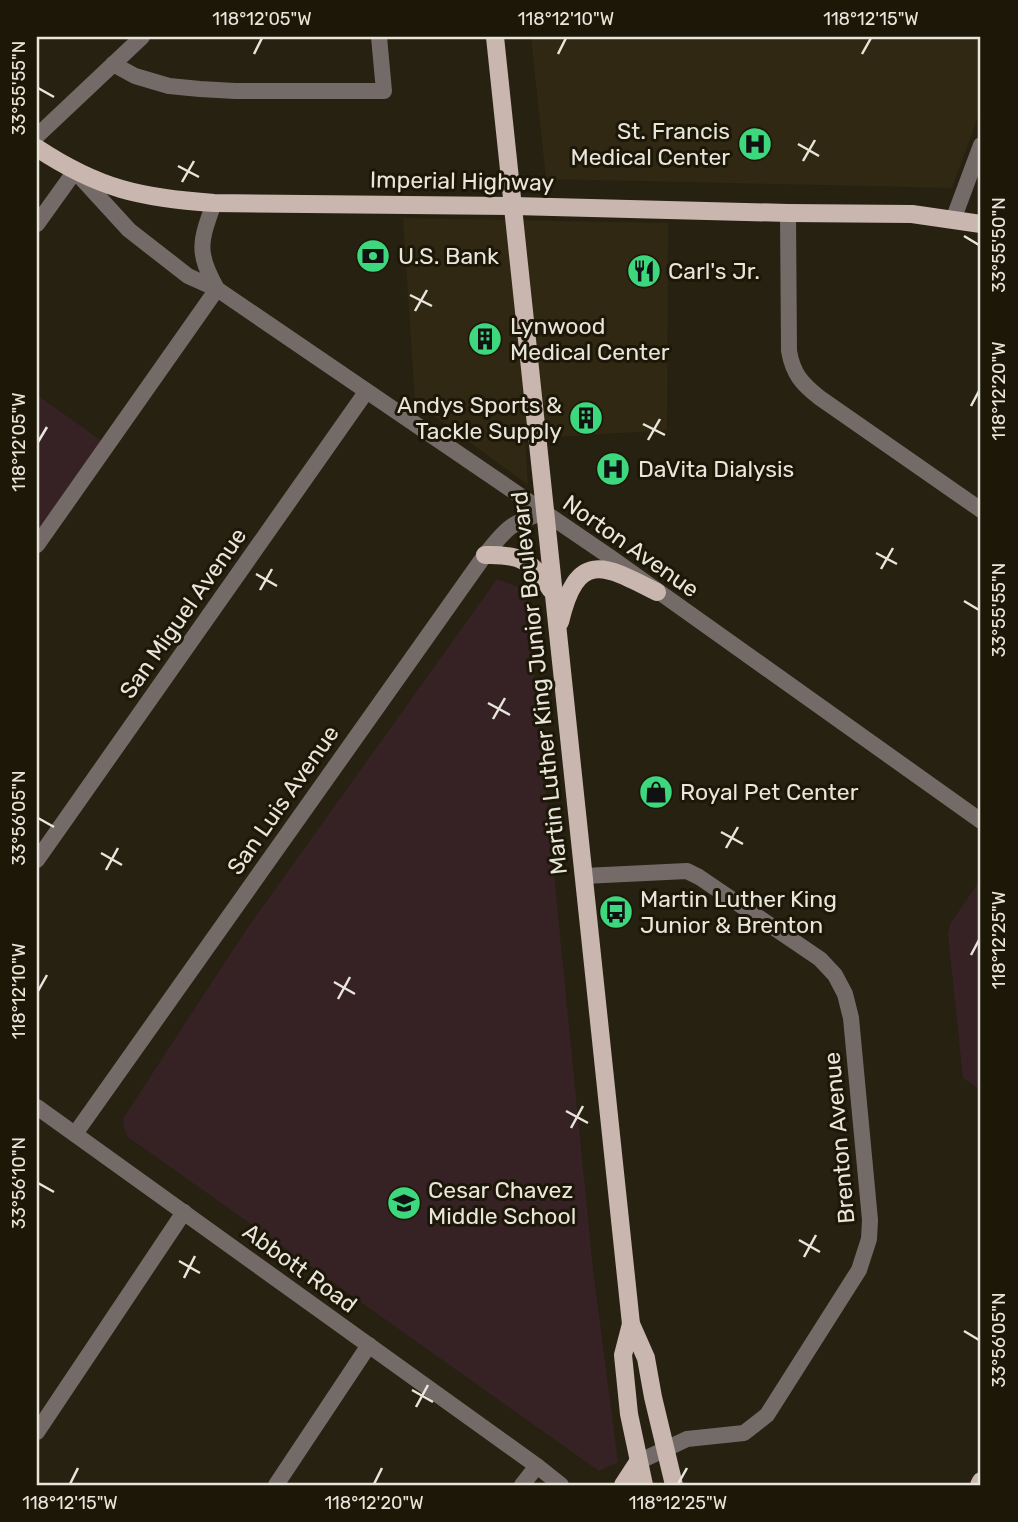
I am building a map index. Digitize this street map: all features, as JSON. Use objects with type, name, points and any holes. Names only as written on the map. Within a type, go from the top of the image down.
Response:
[{"type":"main road","name":"Martin Luther King Junior Boulevard","points":[[495,37],[631,1324],[646,1358],[674,1485]]},
{"type":"main road","name":"Imperial Highway","points":[[37,148],[75,171],[110,186],[174,201],[912,214],[981,224]]},
{"type":"main road","points":[[485,555],[503,555],[524,561],[538,571],[552,593]]},
{"type":"main road","points":[[557,636],[569,591],[584,572],[604,568],[619,572],[657,592]]},
{"type":"main road","name":"Martin Luther King Junior Boulevard","points":[[631,1324],[623,1355],[629,1415],[644,1485]]},
{"type":"main road","points":[[623,1485],[638,1462]]},
{"type":"street","points":[[37,136],[142,37]]},
{"type":"street","points":[[113,64],[135,76],[169,86],[235,91],[384,91],[379,37]]},
{"type":"street","points":[[953,220],[981,145]]},
{"type":"street","points":[[37,224],[75,171]]},
{"type":"street","name":"Norton Avenue","points":[[75,171],[129,229],[188,276],[217,289],[545,512],[981,821]]},
{"type":"street","points":[[37,545],[217,289],[204,266],[202,245],[214,203]]},
{"type":"street","points":[[788,213],[788,334],[791,362],[799,380],[820,398],[981,510]]},
{"type":"street","name":"San Miguel Avenue","points":[[37,860],[366,392]]},
{"type":"street","name":"San Luis Avenue","points":[[75,1134],[485,555],[502,533],[518,520],[545,512]]},
{"type":"street","name":"Brenton Avenue","points":[[584,876],[687,871],[820,959],[835,975],[845,994],[851,1018],[870,1220],[868,1247],[859,1270],[767,1415],[744,1433],[687,1439],[638,1462]]},
{"type":"street","name":"Abbott Road","points":[[37,1107],[537,1465],[569,1485]]},
{"type":"street","points":[[37,1432],[184,1212]]},
{"type":"street","points":[[276,1485],[369,1345]]},
{"type":"street","points":[[522,1485],[537,1465]]},
{"type":"street","name":"Abbott Road","points":[[537,1465],[561,1485]]},
{"type":"shaded area","name":"St. Francis Medical Center","points":[[531,37],[981,37],[981,109],[952,188],[546,179]]},
{"type":"shaded area","points":[[403,218],[668,223],[667,430],[525,439],[528,485],[415,402]]},
{"type":"shaded area","points":[[37,395],[103,442],[37,537]]},
{"type":"shaded area","name":"Cesar Chavez Middle School","points":[[497,579],[526,590],[593,1270],[618,1462],[599,1471],[128,1137],[123,1126],[124,1117],[246,930]]},
{"type":"shaded area","points":[[981,879],[981,1090],[963,1078],[948,934],[950,924]]},
{"type":"place","name":"St. Francis Medical Center","points":[[755,144]]},
{"type":"place","name":"U.S. Bank","points":[[373,256]]},
{"type":"place","name":"Carl's Jr.","points":[[644,271]]},
{"type":"place","name":"Lynwood Medical Center","points":[[485,339]]},
{"type":"place","name":"Andys Sports & Tackle Supply","points":[[586,418]]},
{"type":"place","name":"DaVita Dialysis","points":[[613,469]]},
{"type":"place","name":"Royal Pet Center","points":[[656,792]]},
{"type":"place","name":"Martin Luther King Junior & Brenton","points":[[616,912]]},
{"type":"place","name":"Cesar Chavez Middle School","points":[[404,1203]]}]
